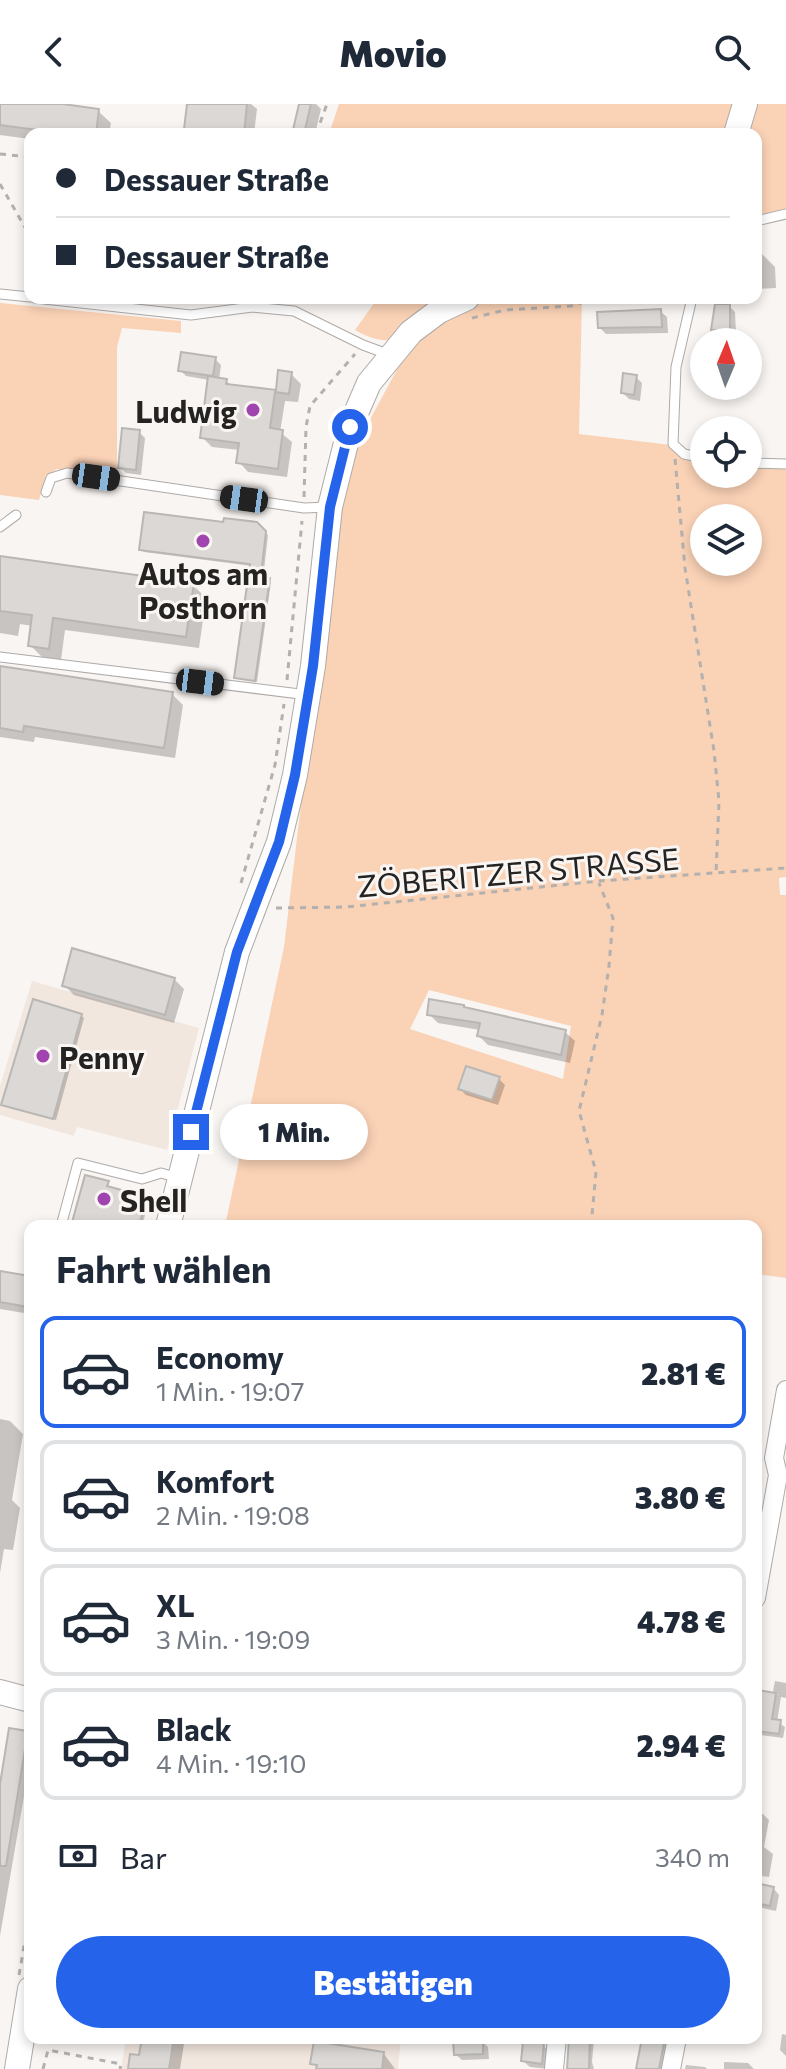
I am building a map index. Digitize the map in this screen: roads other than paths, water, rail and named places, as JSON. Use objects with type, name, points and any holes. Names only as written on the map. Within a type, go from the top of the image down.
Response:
[{"type":"main road","points":[[738,128],[745,104]]},
{"type":"main road","points":[[169,1220],[237,952],[246,898],[279,842],[295,775],[297,694],[344,446],[369,383],[390,355],[424,321],[465,310]]},
{"type":"main road","points":[[0,1692],[24,1698]]},
{"type":"main road","points":[[17,2069],[24,2026]]},
{"type":"street","points":[[762,1564],[778,1475],[774,1458],[786,1390]]},
{"type":"street","points":[[554,2069],[556,2044]]},
{"type":"street","points":[[671,2069],[676,2044]]},
{"type":"lane","points":[[762,220],[786,214]]},
{"type":"lane","points":[[0,294],[24,297]]},
{"type":"lane","points":[[88,304],[191,315],[252,307],[294,311],[390,355]]},
{"type":"lane","points":[[690,455],[673,444],[676,367],[691,304]]},
{"type":"lane","points":[[762,463],[786,464]]},
{"type":"lane","points":[[46,492],[51,478],[67,473],[304,508],[330,507]]},
{"type":"lane","points":[[0,527],[16,515]]},
{"type":"lane","points":[[0,657],[297,694]]},
{"type":"lane","points":[[63,1220],[78,1163],[142,1179],[161,1173],[179,1178]]},
{"type":"place","name":"Ludwig","points":[[253,410]]},
{"type":"place","name":"Autos am Posthorn","points":[[203,541]]},
{"type":"place","name":"Penny","points":[[43,1056]]},
{"type":"place","name":"Shell","points":[[104,1199]]}]
